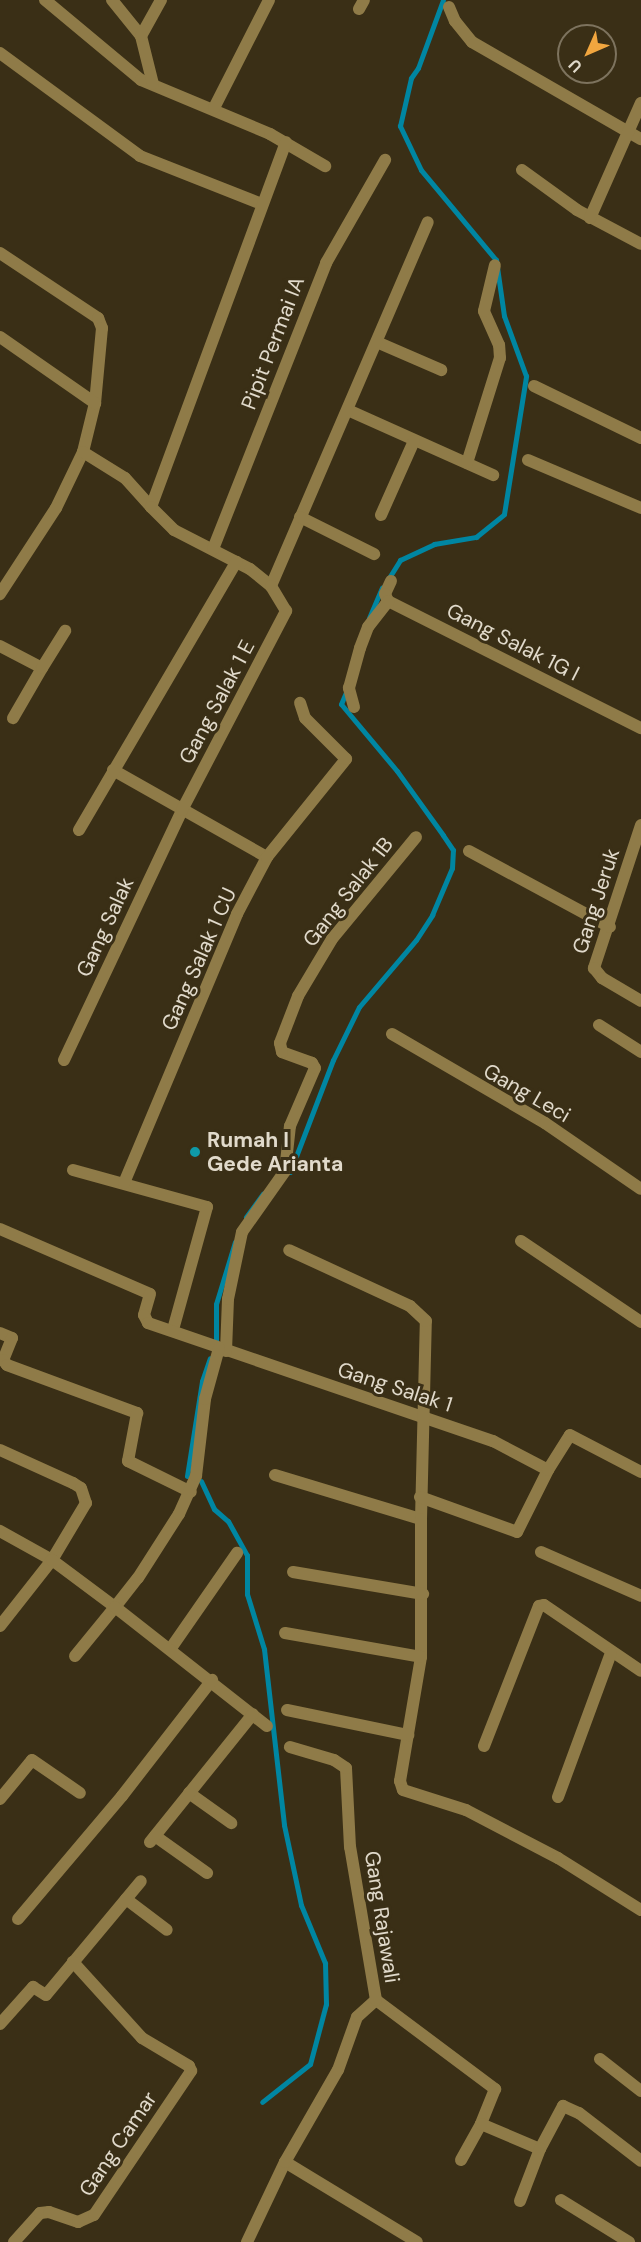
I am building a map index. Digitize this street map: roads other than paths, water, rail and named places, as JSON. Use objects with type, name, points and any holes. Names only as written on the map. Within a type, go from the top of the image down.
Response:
[{"type":"street","points":[[45,0],[134,75],[214,108],[286,142],[325,166]]},
{"type":"street","points":[[112,0],[141,36],[153,84]]},
{"type":"street","points":[[141,36],[161,0]]},
{"type":"street","points":[[214,108],[269,0]]},
{"type":"street","points":[[449,7],[455,21],[472,42],[641,139]]},
{"type":"street","points":[[0,53],[140,156],[262,204]]},
{"type":"street","points":[[590,218],[626,132],[641,103]]},
{"type":"street","points":[[151,507],[286,142]]},
{"type":"street","name":"Pipit Permai IA","points":[[213,549],[326,263],[386,160]]},
{"type":"street","points":[[522,170],[590,218],[641,244]]},
{"type":"street","points":[[83,452],[125,478],[174,530],[236,562],[271,586],[300,517],[350,411],[428,222]]},
{"type":"street","points":[[0,253],[98,318],[102,328],[95,403],[83,452],[56,507],[0,594]]},
{"type":"street","points":[[467,463],[500,358],[499,345],[484,311],[495,265]]},
{"type":"street","points":[[0,337],[95,403]]},
{"type":"street","points":[[379,343],[441,370]]},
{"type":"street","points":[[534,386],[641,438]]},
{"type":"street","points":[[350,411],[492,476]]},
{"type":"street","points":[[381,515],[414,441]]},
{"type":"street","points":[[528,460],[641,508]]},
{"type":"street","points":[[300,517],[374,554]]},
{"type":"street","points":[[79,830],[112,770],[173,675],[236,562]]},
{"type":"street","points":[[354,707],[349,688],[360,648],[368,627],[387,601],[385,594],[392,581]]},
{"type":"street","name":"Gang Salak 1 E","points":[[182,810],[286,611],[271,586]]},
{"type":"street","name":"Gang Salak 1G I","points":[[387,601],[641,728]]},
{"type":"street","points":[[13,718],[65,631]]},
{"type":"street","points":[[0,646],[42,668]]},
{"type":"street","name":"Gang Salak 1 CU","points":[[124,1183],[237,914],[267,856],[346,759],[305,718],[300,703]]},
{"type":"street","points":[[112,770],[267,856]]},
{"type":"street","name":"Gang Salak","points":[[64,1060],[182,810]]},
{"type":"street","name":"Gang Jeruk","points":[[641,825],[610,927],[594,968],[602,978],[641,1001]]},
{"type":"street","name":"Gang Salak 1B","points":[[222,1350],[228,1299],[242,1232],[285,1171],[291,1122],[315,1068],[312,1063],[282,1052],[280,1043],[298,996],[332,939],[416,837]]},
{"type":"street","points":[[469,851],[610,927]]},
{"type":"street","points":[[599,1025],[641,1052]]},
{"type":"street","name":"Gang Leci","points":[[392,1034],[545,1123],[641,1188]]},
{"type":"street","points":[[73,1170],[205,1206],[206,1212],[173,1330]]},
{"type":"street","name":"Gang Salak 1","points":[[0,1229],[150,1294],[145,1321],[222,1350],[422,1415],[494,1441],[548,1470]]},
{"type":"street","points":[[521,1241],[641,1322]]},
{"type":"street","points":[[289,1250],[424,1316],[428,1325],[422,1415],[420,1497],[423,1593],[421,1658],[400,1781],[406,1793],[466,1810],[558,1858],[641,1910]]},
{"type":"street","points":[[0,1333],[12,1338],[4,1363],[137,1413],[128,1461],[191,1492]]},
{"type":"street","points":[[75,1656],[138,1578],[191,1492],[201,1449],[205,1399],[222,1350]]},
{"type":"street","points":[[420,1497],[517,1532],[548,1470],[570,1435],[641,1472]]},
{"type":"street","points":[[0,1450],[73,1483],[85,1495],[86,1503],[52,1560],[0,1625]]},
{"type":"street","points":[[275,1475],[421,1520]]},
{"type":"street","points":[[0,1531],[52,1560],[171,1648],[267,1726]]},
{"type":"street","points":[[541,1552],[641,1596]]},
{"type":"street","points":[[171,1648],[237,1553]]},
{"type":"street","points":[[293,1572],[423,1593]]},
{"type":"street","points":[[484,1746],[539,1606],[544,1605],[611,1653],[641,1671]]},
{"type":"street","points":[[285,1633],[421,1658]]},
{"type":"street","points":[[558,1797],[611,1653]]},
{"type":"street","points":[[18,1919],[122,1796],[212,1680]]},
{"type":"street","points":[[287,1710],[408,1735]]},
{"type":"street","points":[[207,1873],[153,1839],[253,1714]]},
{"type":"street","name":"Gang Rajawali","points":[[247,2242],[285,2162],[338,2070],[361,2011],[376,2000],[350,1847],[346,1768],[339,1762],[290,1747]]},
{"type":"street","points":[[0,1800],[32,1760],[80,1793]]},
{"type":"street","points":[[189,1793],[231,1823]]},
{"type":"street","points":[[0,2024],[33,1988],[46,1995],[141,1881]]},
{"type":"street","points":[[126,1899],[167,1930]]},
{"type":"street","name":"Gang Camar","points":[[14,2242],[40,2213],[49,2212],[78,2222],[94,2215],[189,2075],[189,2066],[142,2038],[73,1962]]},
{"type":"street","points":[[376,2000],[495,2089],[481,2124],[461,2160]]},
{"type":"street","points":[[600,2059],[641,2091]]},
{"type":"street","points":[[520,2200],[540,2149],[563,2106],[579,2113],[641,2161]]},
{"type":"street","points":[[481,2124],[540,2149]]},
{"type":"street","points":[[285,2162],[417,2242]]},
{"type":"street","points":[[561,2200],[628,2242]]},
{"type":"waterway","points":[[387,581],[400,560],[434,544],[476,537],[504,514],[526,376],[504,316],[496,260],[421,170],[400,126],[411,78],[418,68],[443,0]]},
{"type":"waterway","points":[[369,618],[382,588]]},
{"type":"waterway","points":[[290,1172],[333,1060],[359,1007],[416,940],[432,915],[452,868],[453,850],[443,835],[397,771],[341,704],[347,690]]},
{"type":"waterway","points":[[246,1217],[263,1194]]},
{"type":"waterway","points":[[216,1342],[216,1304],[235,1242]]},
{"type":"waterway","points":[[187,1476],[202,1381],[210,1358]]},
{"type":"waterway","points":[[201,1481],[214,1509],[228,1521],[247,1555],[247,1594],[264,1649],[284,1825],[301,1905],[325,1963],[326,2004],[310,2064],[262,2102]]},
{"type":"place","name":"Rumah I Gede Arianta","points":[[195,1152]]}]
